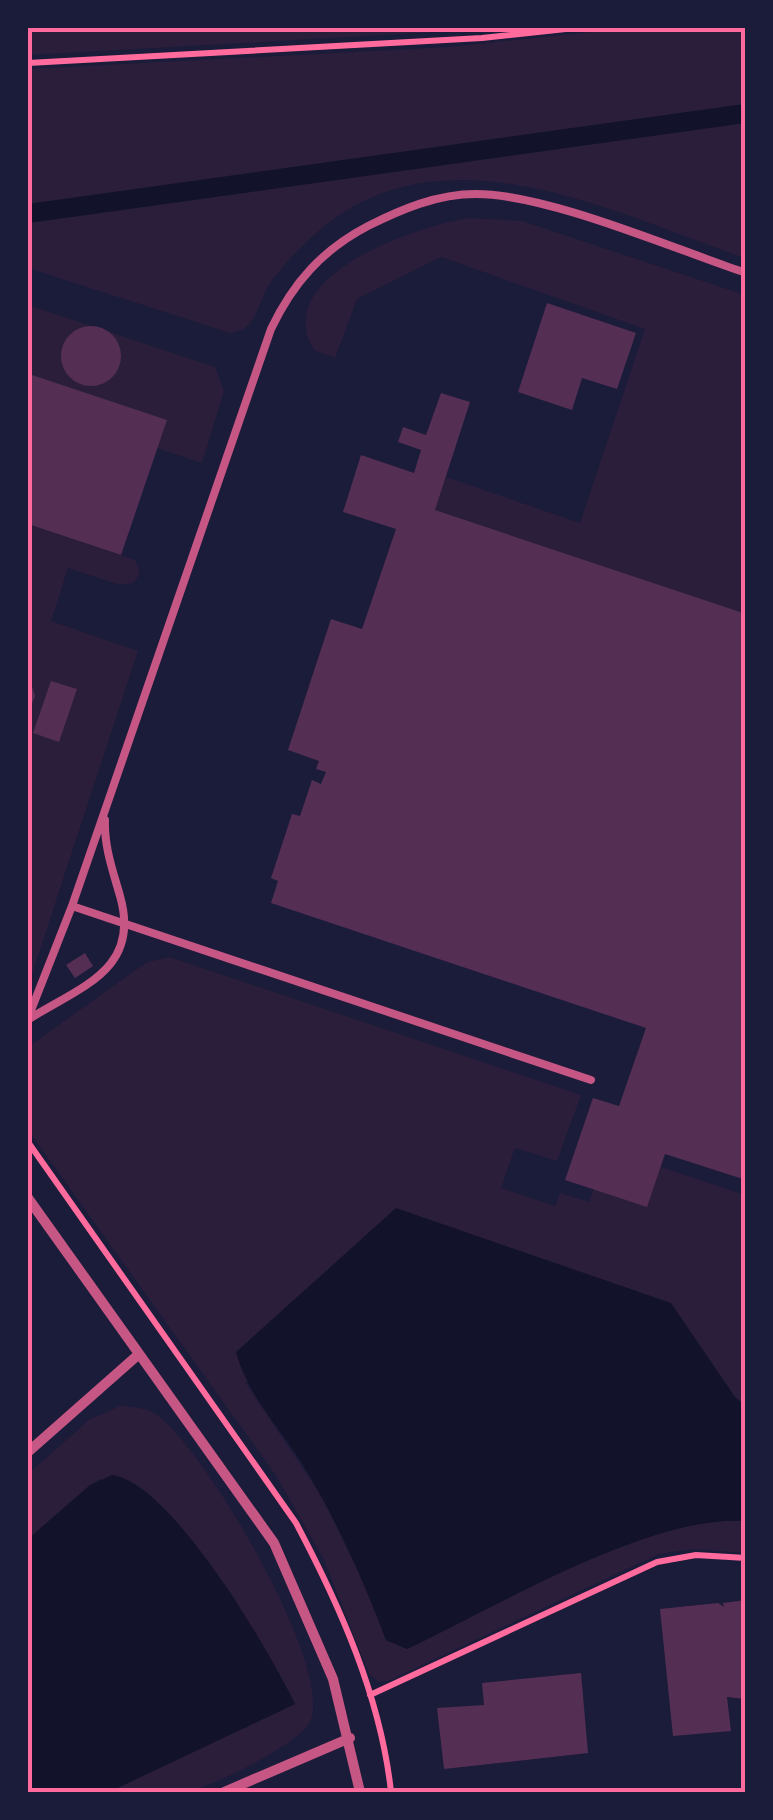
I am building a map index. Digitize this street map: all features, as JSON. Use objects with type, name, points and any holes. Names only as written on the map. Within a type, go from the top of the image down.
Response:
[{"type":"street","points":[[28,1198],[274,1543],[323,1653],[350,1738],[360,1792]]},
{"type":"street","points":[[28,1452],[139,1354]]},
{"type":"street","points":[[224,1792],[350,1738]]},
{"type":"lane","points":[[28,1019],[72,906],[270,329],[296,284],[338,244],[408,206],[458,195],[496,195],[553,208],[746,273]]},
{"type":"lane","points":[[28,1019],[113,963],[126,942],[128,925],[106,846],[107,806]]},
{"type":"lane","points":[[72,906],[590,1080]]},
{"type":"path","points":[[28,62],[482,38],[576,28]]},
{"type":"path","points":[[370,1695],[657,1562],[696,1555],[746,1558]]},
{"type":"shaded area","points":[[28,28],[508,28],[28,55]]},
{"type":"shaded area","points":[[629,28],[745,28],[745,104],[28,204],[28,69],[448,47]]},
{"type":"shaded area","points":[[745,104],[745,123],[28,223],[28,204]]},
{"type":"shaded area","points":[[745,123],[745,258],[582,200],[525,186],[468,180],[413,184],[361,202],[296,253],[271,282],[249,324],[232,333],[28,268],[28,223]]},
{"type":"shaded area","points":[[468,218],[522,221],[745,295],[745,614],[435,510],[446,477],[580,523],[645,329],[441,257],[357,299],[335,358],[314,350],[306,323],[312,299],[330,278],[355,259],[385,244]]},
{"type":"shaded area","points":[[28,305],[215,367],[224,391],[202,463],[157,448],[32,376],[28,387]]},
{"type":"shaded area","points":[[28,524],[135,560],[140,574],[133,583],[120,585],[68,568],[51,621],[138,651],[28,986]]},
{"type":"shaded area","points":[[170,957],[581,1095],[557,1161],[515,1148],[501,1188],[555,1206],[560,1193],[589,1202],[594,1189],[661,1167],[745,1195],[745,1406],[735,1397],[245,1382],[322,1497],[364,1583],[386,1640],[407,1649],[574,1567],[665,1532],[707,1523],[745,1521],[745,1553],[693,1549],[659,1554],[388,1681],[379,1682],[369,1674],[324,1560],[277,1477],[28,1130],[28,1047],[147,962]]},
{"type":"shaded area","points":[[396,1208],[671,1303],[745,1406],[745,1521],[707,1523],[620,1547],[407,1649],[386,1640],[327,1507],[256,1397],[236,1352]]},
{"type":"shaded area","points":[[120,1406],[157,1415],[178,1435],[233,1512],[285,1609],[313,1694],[310,1722],[289,1742],[233,1774],[176,1793],[109,1792],[294,1704],[233,1596],[175,1522],[148,1496],[99,1479],[28,1539],[28,1474],[89,1420]]},
{"type":"shaded area","points":[[112,1475],[136,1485],[162,1506],[189,1537],[242,1611],[295,1704],[109,1792],[28,1792],[28,1539],[90,1485]]},
{"type":"building","points":[[547,303],[636,333],[617,389],[582,378],[572,410],[518,392]]},
{"type":"building","points":[[91,326],[112,335],[121,356],[112,377],[91,386],[70,377],[61,356],[70,335]]},
{"type":"building","points":[[32,375],[167,420],[121,555],[28,524],[28,387]]},
{"type":"building","points":[[441,393],[470,402],[435,510],[746,614],[746,1180],[665,1154],[647,1207],[565,1180],[593,1098],[619,1106],[646,1028],[271,903],[278,881],[271,878],[292,814],[300,816],[312,780],[321,784],[326,772],[316,769],[319,761],[288,750],[331,619],[362,629],[396,529],[343,512],[361,455],[414,473],[421,450],[398,442],[403,427],[426,435]]},
{"type":"building","points":[[28,674],[35,696],[28,714]]},
{"type":"building","points":[[51,681],[77,689],[59,742],[33,733]]},
{"type":"building","points":[[85,953],[93,966],[75,978],[66,965]]},
{"type":"building","points":[[746,1600],[746,1699],[727,1697],[731,1731],[673,1736],[660,1609],[718,1603],[724,1607],[723,1603]]},
{"type":"building","points":[[581,1673],[588,1753],[444,1769],[437,1708],[484,1705],[482,1683]]}]
